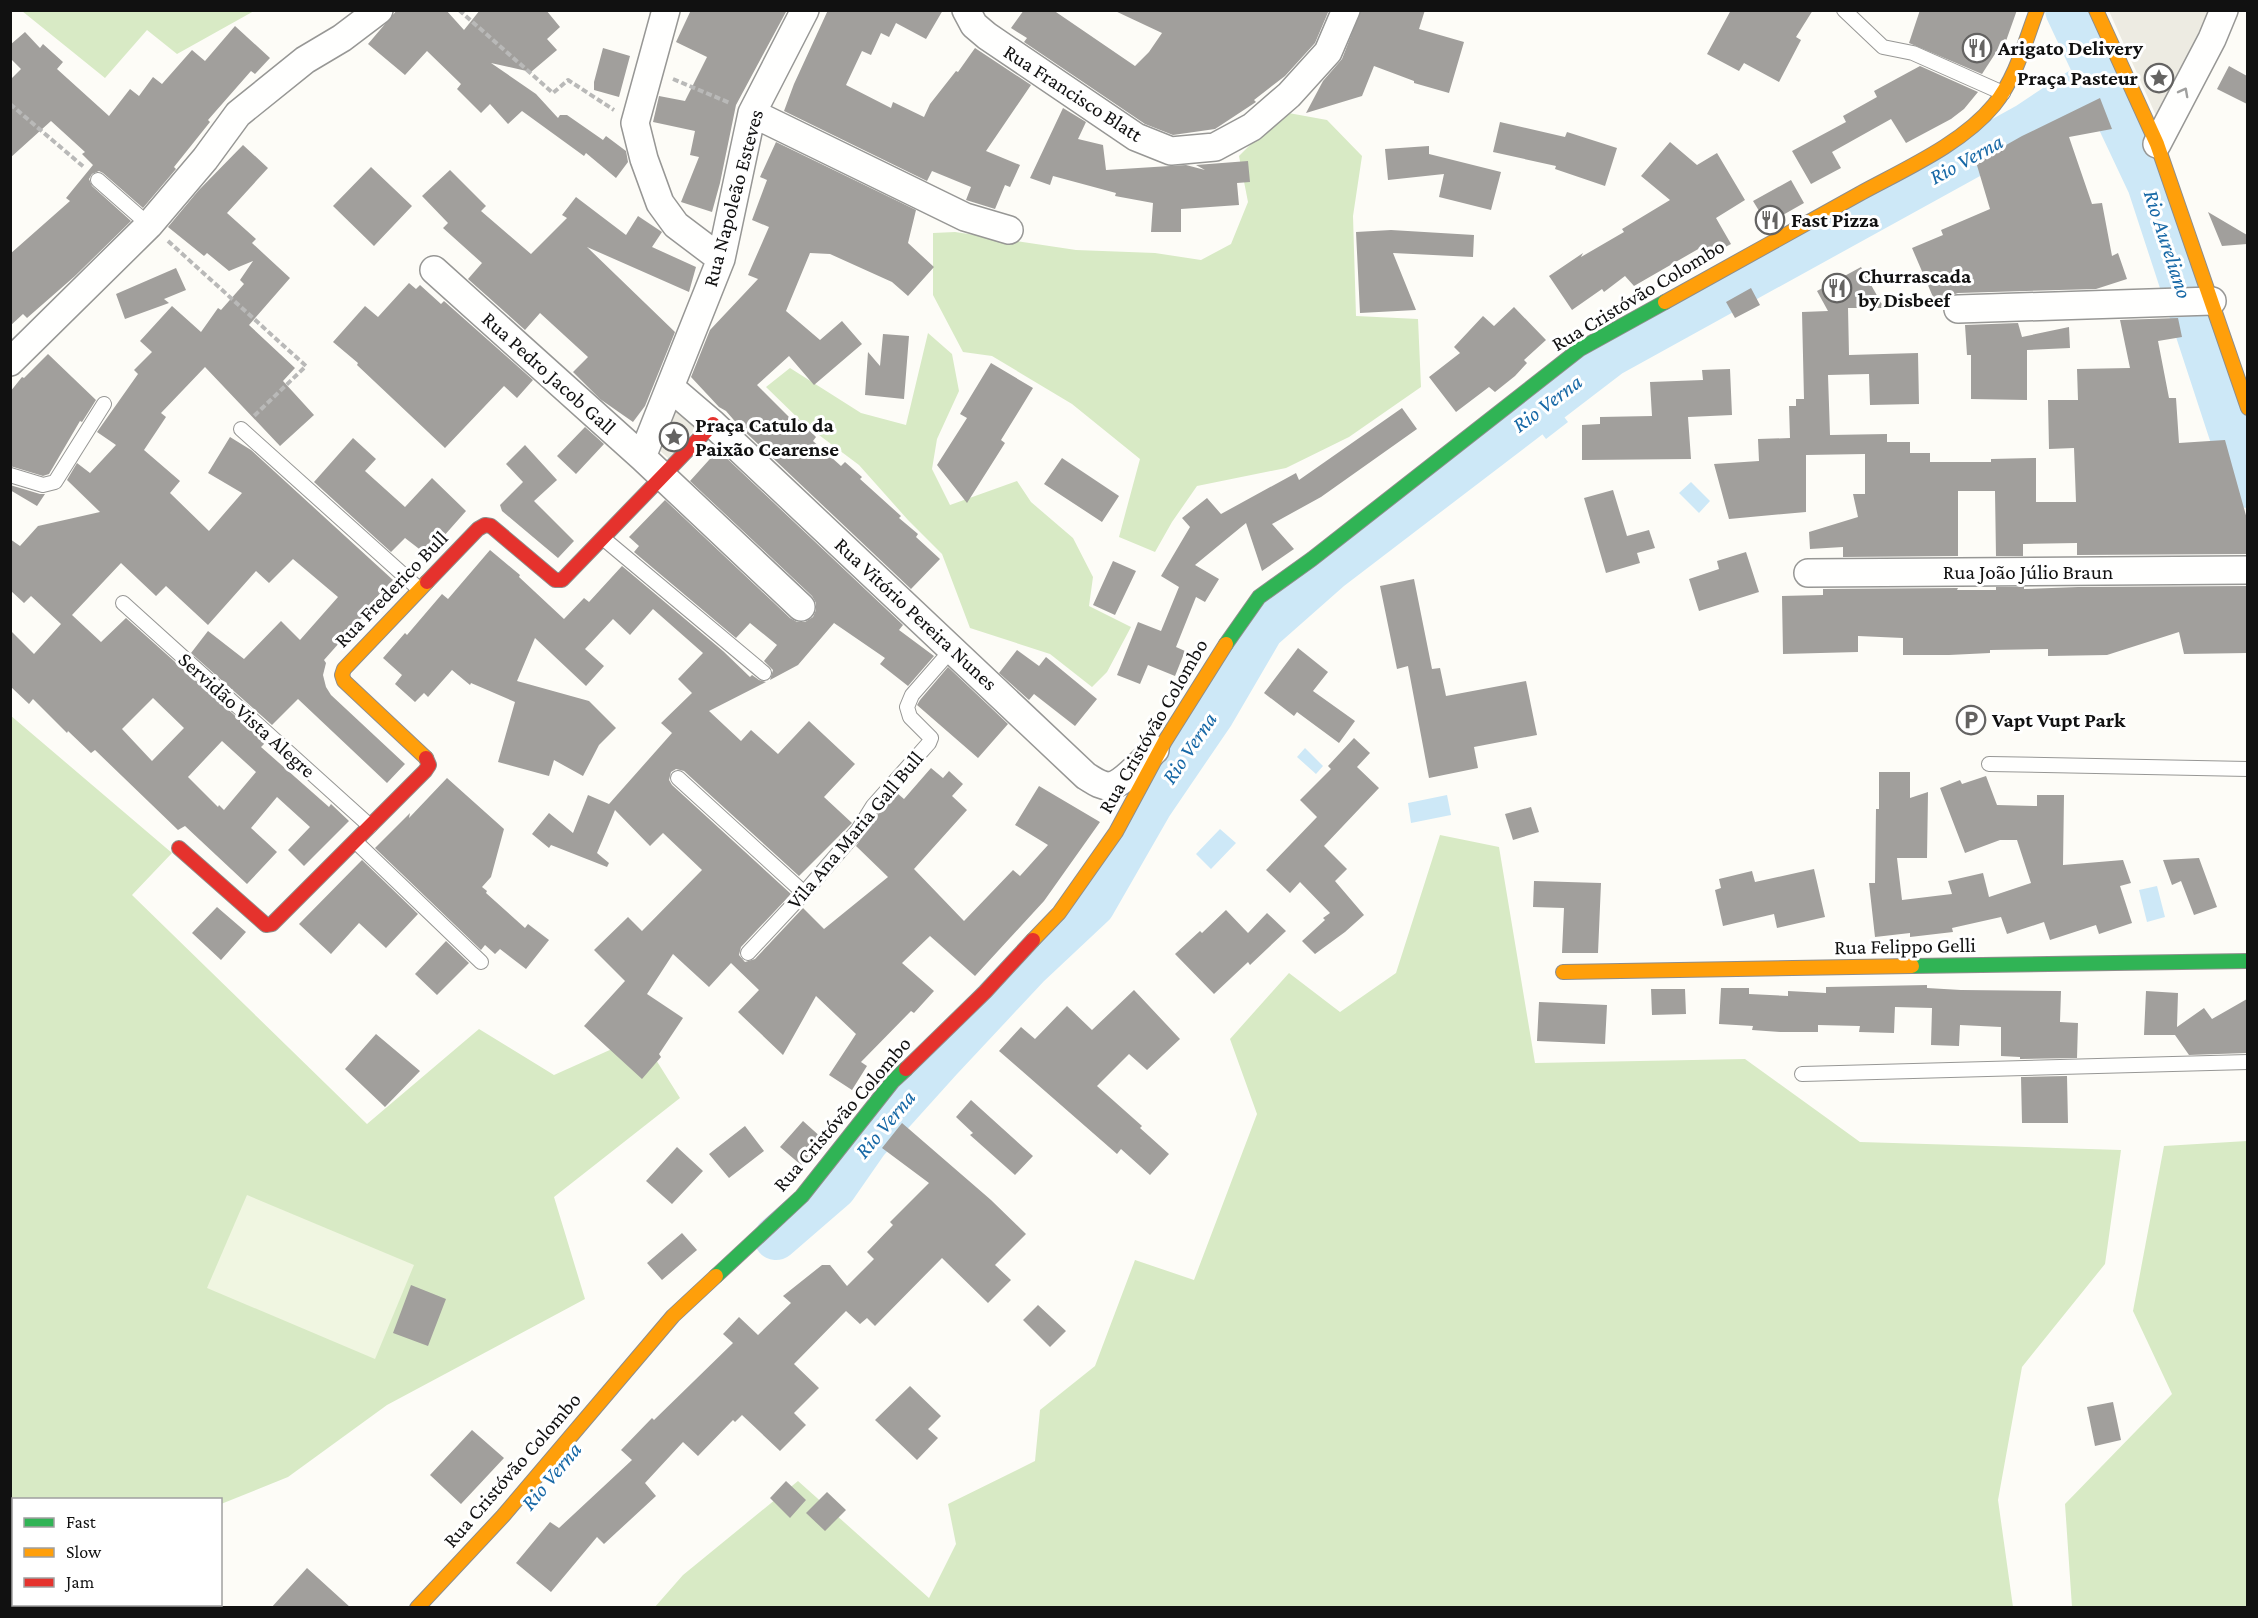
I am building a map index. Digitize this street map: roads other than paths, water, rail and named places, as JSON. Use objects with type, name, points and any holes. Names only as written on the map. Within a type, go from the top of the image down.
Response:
[{"type":"main road","name":"Rua Cristóvão Colombo","points":[[417,1608],[504,1516],[673,1316],[802,1196],[893,1081],[985,992],[1059,913],[1116,832],[1166,741],[1236,627],[1259,597],[1312,560],[1580,349],[1948,143],[1986,114],[2003,93],[2037,10]]},
{"type":"main road","points":[[2096,10],[2157,144],[2246,396]]},
{"type":"main road","points":[[663,478],[713,424]]},
{"type":"main road","name":"Rua Frederico Bull","points":[[179,848],[266,925],[272,924],[356,842],[429,765],[426,758],[344,681],[342,675],[344,669],[418,589],[478,529],[485,525],[491,526],[555,580],[562,580],[663,478]]},
{"type":"main road","name":"Rua Felippo Gelli","points":[[1563,972],[2247,961]]},
{"type":"street","points":[[10,362],[149,225],[205,159],[238,114],[305,60],[342,38],[379,10]]},
{"type":"street","points":[[666,10],[635,123],[647,170],[660,203],[675,225],[721,259]]},
{"type":"street","name":"Rua Napoleão Esteves","points":[[642,457],[721,259],[752,113],[805,10]]},
{"type":"street","name":"Rua Francisco Blatt","points":[[966,10],[974,25],[987,36],[1136,137],[1171,151],[1215,147],[1252,128],[1289,95],[1328,52],[1346,10]]},
{"type":"street","points":[[2157,144],[2212,39],[2224,10]]},
{"type":"street","points":[[752,113],[965,217],[1008,230]]},
{"type":"street","name":"Rua Pedro Jacob Gall","points":[[434,270],[642,457],[801,607]]},
{"type":"street","points":[[1958,309],[2212,301]]},
{"type":"street","name":"Rua Vitório Pereira Nunes","points":[[671,388],[713,424],[953,648],[1086,776],[1097,783],[1108,786],[1121,781],[1166,741]]},
{"type":"street","name":"Rua João Júlio Braun","points":[[1808,573],[2245,570]]},
{"type":"lane","points":[[1844,10],[1883,47],[1913,53],[2003,93]]},
{"type":"lane","points":[[98,180],[149,225]]},
{"type":"lane","points":[[10,475],[43,485],[55,482],[104,404]]},
{"type":"lane","points":[[241,429],[418,589]]},
{"type":"lane","points":[[604,539],[764,673]]},
{"type":"lane","name":"Servidão Vista Alegre","points":[[123,603],[370,826]]},
{"type":"lane","name":"Vila Ana Maria Gall Bull","points":[[747,953],[804,893],[858,830],[873,806],[929,743],[931,738],[910,717],[907,707],[912,695],[953,648]]},
{"type":"lane","points":[[1989,764],[2247,769]]},
{"type":"lane","points":[[678,778],[804,893]]},
{"type":"lane","points":[[356,842],[481,962]]},
{"type":"lane","points":[[1802,1074],[2247,1062]]},
{"type":"water","points":[[1558,409],[1568,422],[1546,439],[1536,426]]},
{"type":"water","points":[[1691,482],[1710,501],[1699,513],[1679,493]]},
{"type":"water","points":[[1305,748],[1323,766],[1316,774],[1297,757]]},
{"type":"water","points":[[1447,795],[1451,815],[1411,823],[1408,803]]},
{"type":"water","points":[[1220,829],[1236,843],[1211,869],[1196,854]]},
{"type":"water","points":[[2157,886],[2165,917],[2147,922],[2139,890]]},
{"type":"waterway","name":"Rio Aureliano","points":[[2067,10],[2149,184],[2248,486]]},
{"type":"waterway","name":"Rio Verna","points":[[776,1238],[835,1187],[867,1141],[940,1060],[1028,966],[1093,905],[1151,804],[1213,713],[1262,629],[1330,569],[1610,355],[2027,125],[2098,78]]},
{"type":"place","name":"Arigato Delivery","points":[[1977,48]]},
{"type":"place","name":"Praça Pasteur","points":[[2159,78]]},
{"type":"place","name":"Fast Pizza","points":[[1770,220]]},
{"type":"place","name":"Churrascada by Disbeef","points":[[1837,288]]},
{"type":"place","name":"Praça Catulo da Paixão Cearense","points":[[674,437]]},
{"type":"place","name":"Vapt Vupt Park","points":[[1971,720]]}]
